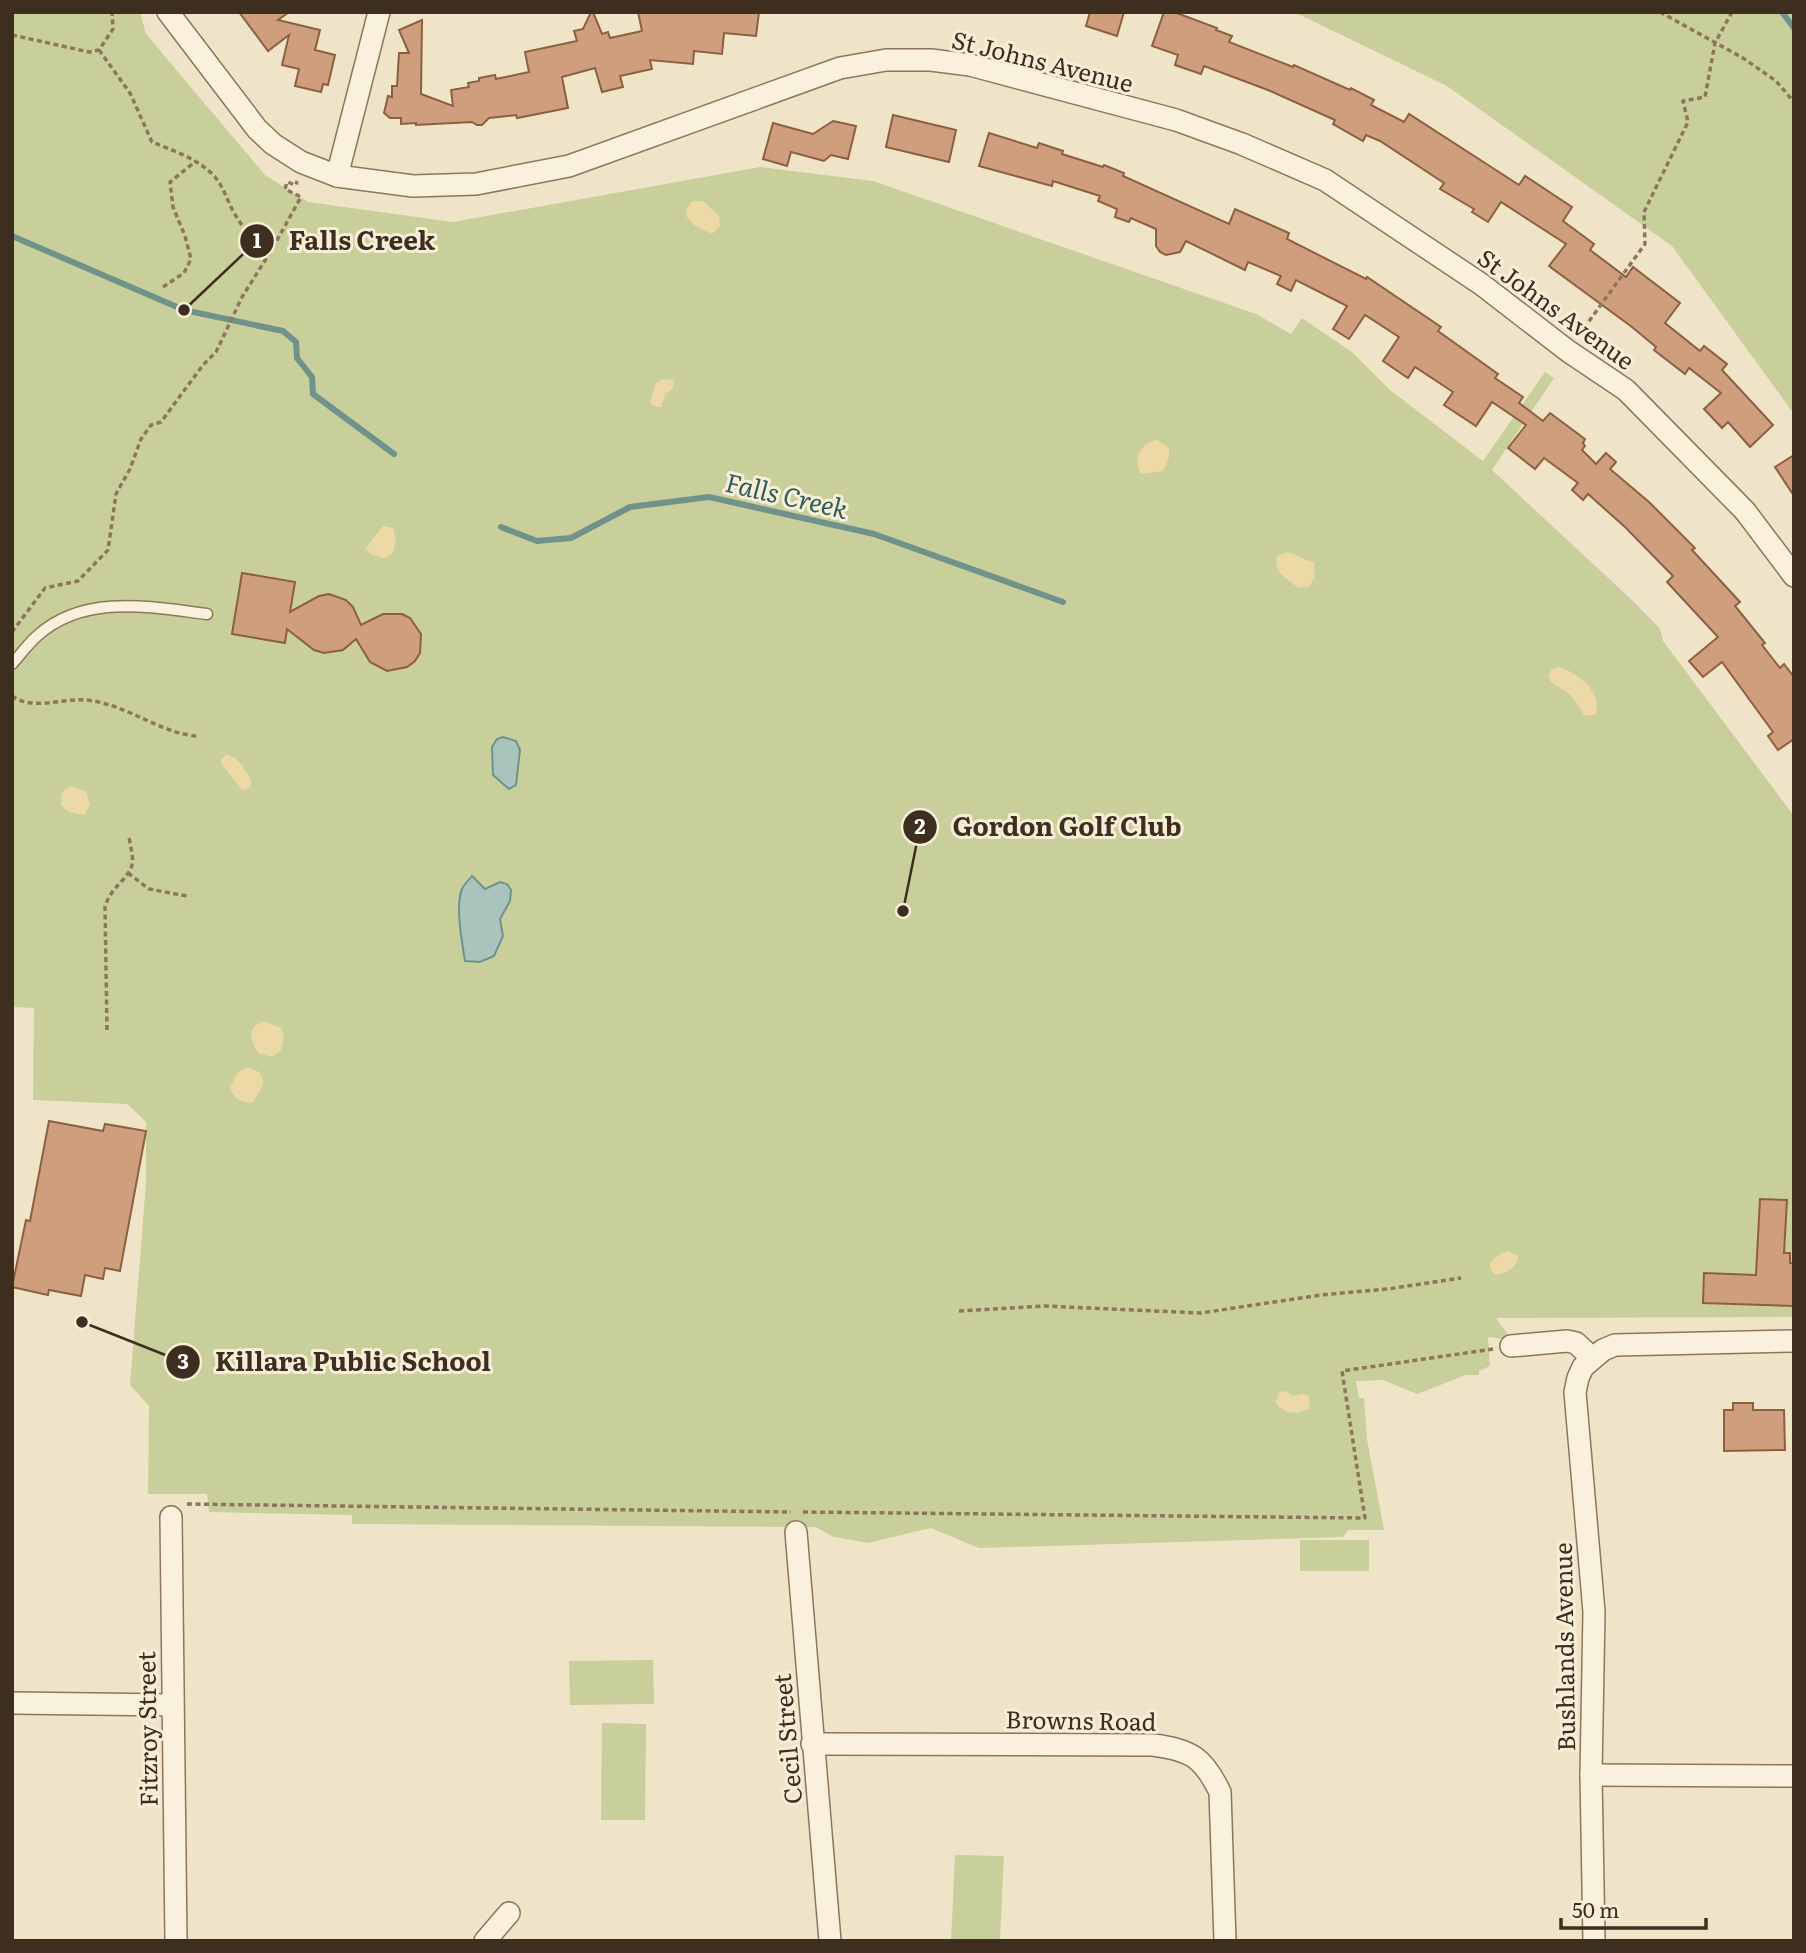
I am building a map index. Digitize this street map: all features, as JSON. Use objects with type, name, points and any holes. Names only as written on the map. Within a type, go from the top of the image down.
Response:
[{"type":"street","name":"St Johns Avenue","points":[[168,12],[257,129],[273,144],[301,162],[337,176],[413,186],[476,184],[569,166],[840,68],[886,61],[931,60],[970,65],[1176,120],[1325,180],[1481,284],[1568,351],[1626,390],[1745,511],[1794,576]]},
{"type":"street","points":[[337,176],[379,12]]},
{"type":"street","points":[[1511,1346],[1567,1341],[1576,1343],[1592,1357],[1615,1345],[1630,1343],[1794,1341]]},
{"type":"street","name":"Bushlands Avenue","points":[[1592,1357],[1578,1378],[1575,1392],[1594,1612],[1591,1776],[1594,1941]]},
{"type":"street","name":"Fitzroy Street","points":[[171,1517],[176,1941]]},
{"type":"street","name":"Cecil Street","points":[[795,1522],[830,1941]]},
{"type":"street","points":[[12,1703],[172,1705]]},
{"type":"street","name":"Browns Road","points":[[813,1744],[1153,1745],[1177,1748],[1196,1756],[1210,1771],[1220,1792],[1225,1941]]},
{"type":"street","points":[[1591,1776],[1794,1776]]},
{"type":"street","points":[[485,1941],[509,1913]]},
{"type":"lane","points":[[12,664],[37,635],[66,617],[120,605],[207,614]]},
{"type":"path","points":[[99,50],[113,29],[111,12]]},
{"type":"path","points":[[1660,12],[1743,58],[1776,81],[1794,102]]},
{"type":"path","points":[[1568,351],[1645,243],[1644,212],[1688,122],[1683,101],[1705,97],[1715,43],[1732,12]]},
{"type":"path","points":[[12,35],[89,51],[99,50]]},
{"type":"path","points":[[99,50],[130,93],[152,142],[196,161],[215,177],[227,195],[235,216],[251,237],[271,251]]},
{"type":"path","points":[[163,287],[184,274],[191,259],[173,207],[170,182],[196,161]]},
{"type":"path","points":[[12,632],[45,588],[78,581],[108,550],[116,494],[130,469],[141,439],[151,425],[161,422],[203,365],[216,352],[242,297],[301,197],[285,189],[287,182],[296,185]]},
{"type":"path","points":[[12,696],[17,700],[40,704],[76,700],[114,705],[173,731],[199,737]]},
{"type":"path","points":[[107,1030],[105,907],[108,895],[132,865],[129,837]]},
{"type":"path","points":[[128,873],[149,889],[187,895]]},
{"type":"path","points":[[959,1311],[1044,1306],[1201,1313],[1461,1278]]},
{"type":"path","points":[[171,1517],[170,1503],[795,1522],[1364,1518],[1342,1370],[1511,1346]]},
{"type":"green space","points":[[12,12],[140,12],[146,34],[265,175],[308,202],[453,222],[760,167],[873,181],[1256,314],[1291,334],[1302,318],[1352,352],[1390,390],[1483,461],[1545,372],[1554,378],[1492,470],[1660,629],[1663,641],[1794,816],[1794,1317],[1496,1318],[1512,1340],[1488,1337],[1490,1366],[1479,1371],[1479,1375],[1466,1375],[1417,1394],[1383,1380],[1356,1381],[1359,1398],[1364,1398],[1367,1439],[1384,1530],[1348,1530],[1343,1537],[979,1548],[931,1528],[868,1543],[834,1537],[815,1527],[352,1524],[352,1515],[209,1512],[207,1494],[148,1494],[149,1406],[130,1385],[146,1182],[146,1122],[127,1104],[33,1100],[34,1008],[12,1007]]},
{"type":"green space","points":[[1294,12],[1794,12],[1794,414],[1672,246],[1447,86]]},
{"type":"green space","points":[[1300,1540],[1369,1540],[1369,1571],[1300,1571]]},
{"type":"green space","points":[[653,1660],[654,1704],[570,1705],[569,1661]]},
{"type":"green space","points":[[602,1723],[646,1724],[645,1820],[601,1820]]},
{"type":"green space","points":[[955,1855],[1004,1856],[1000,1941],[951,1941]]},
{"type":"sand","points":[[693,201],[703,201],[719,216],[720,226],[712,234],[694,225],[686,216],[687,208]]},
{"type":"sand","points":[[662,379],[674,380],[673,388],[666,394],[661,407],[656,407],[650,403],[656,383]]},
{"type":"sand","points":[[1157,440],[1169,448],[1169,457],[1163,471],[1141,474],[1137,463],[1140,452],[1146,444]]},
{"type":"sand","points":[[383,526],[393,528],[396,539],[393,553],[384,558],[372,555],[365,549]]},
{"type":"sand","points":[[1288,552],[1314,563],[1315,577],[1309,587],[1299,588],[1279,570],[1276,561],[1278,555]]},
{"type":"sand","points":[[1558,667],[1581,678],[1587,684],[1596,698],[1596,715],[1584,715],[1571,695],[1551,682],[1548,675],[1552,669]]},
{"type":"sand","points":[[226,754],[239,761],[252,782],[249,788],[241,789],[221,763]]},
{"type":"sand","points":[[71,786],[86,791],[90,805],[84,815],[69,812],[61,805],[62,793]]},
{"type":"sand","points":[[263,1021],[281,1028],[284,1036],[281,1050],[272,1057],[258,1053],[253,1044],[252,1031]]},
{"type":"sand","points":[[248,1067],[259,1072],[264,1082],[253,1103],[238,1100],[230,1087],[238,1072]]},
{"type":"sand","points":[[1508,1251],[1518,1256],[1516,1264],[1508,1271],[1496,1275],[1490,1267],[1492,1260]]},
{"type":"sand","points":[[1286,1391],[1292,1396],[1309,1396],[1310,1408],[1296,1413],[1283,1409],[1275,1402],[1280,1392]]},
{"type":"water","points":[[503,737],[516,741],[520,750],[516,785],[509,789],[493,775],[492,747],[497,739]]},
{"type":"water","points":[[472,876],[485,889],[500,882],[507,884],[511,890],[510,901],[500,919],[503,936],[494,956],[480,962],[465,961],[460,924],[460,896]]},
{"type":"building","points":[[239,12],[289,12],[278,20],[320,30],[315,50],[335,55],[328,85],[323,84],[321,92],[295,86],[299,69],[282,65],[289,35],[268,51]]},
{"type":"building","points":[[591,12],[602,34],[608,32],[610,38],[642,31],[638,12],[759,12],[756,36],[724,33],[722,54],[694,51],[693,64],[650,60],[652,69],[620,76],[623,87],[602,92],[595,68],[562,77],[568,108],[517,118],[516,115],[489,118],[482,125],[472,122],[401,124],[401,118],[390,118],[384,113],[388,96],[392,97],[392,86],[397,86],[399,53],[409,53],[399,30],[422,20],[421,94],[453,106],[451,90],[469,87],[468,83],[479,81],[479,78],[495,75],[496,79],[529,72],[525,52],[577,41],[574,31],[583,29]]},
{"type":"building","points":[[1090,12],[1124,12],[1117,36],[1086,26]]},
{"type":"building","points":[[1164,12],[1174,12],[1217,28],[1216,30],[1232,36],[1229,42],[1293,67],[1294,65],[1350,90],[1351,88],[1374,100],[1371,105],[1404,122],[1409,114],[1519,185],[1525,176],[1572,207],[1563,221],[1594,244],[1590,250],[1626,277],[1633,267],[1680,303],[1665,323],[1700,351],[1704,346],[1727,364],[1722,370],[1773,425],[1750,447],[1728,422],[1722,428],[1704,409],[1721,393],[1689,368],[1685,374],[1654,350],[1656,347],[1632,327],[1549,266],[1566,244],[1501,202],[1488,222],[1472,212],[1474,209],[1440,189],[1444,183],[1380,141],[1366,135],[1363,141],[1333,124],[1335,120],[1268,90],[1204,66],[1201,74],[1175,65],[1178,55],[1152,46]]},
{"type":"building","points":[[893,115],[956,130],[949,162],[886,147]]},
{"type":"building","points":[[833,121],[856,126],[848,159],[831,155],[824,161],[791,152],[787,166],[763,159],[773,123],[813,134]]},
{"type":"building","points":[[989,133],[1037,148],[1039,143],[1063,151],[1062,154],[1103,167],[1104,165],[1229,224],[1235,209],[1289,233],[1287,239],[1366,279],[1367,277],[1441,327],[1438,331],[1498,374],[1495,378],[1523,397],[1519,403],[1543,421],[1550,413],[1585,439],[1582,450],[1596,464],[1606,453],[1616,462],[1610,469],[1649,502],[1695,548],[1692,550],[1740,602],[1735,606],[1765,643],[1762,645],[1780,668],[1784,664],[1794,677],[1794,739],[1778,750],[1768,736],[1773,732],[1722,662],[1703,677],[1689,661],[1718,637],[1667,582],[1673,576],[1625,527],[1588,494],[1583,500],[1572,490],[1578,483],[1544,458],[1535,469],[1508,448],[1526,425],[1492,402],[1476,426],[1444,405],[1453,392],[1415,367],[1408,378],[1383,361],[1399,337],[1365,315],[1349,339],[1333,329],[1347,306],[1296,280],[1291,291],[1277,284],[1281,276],[1248,262],[1245,270],[1186,241],[1180,252],[1166,255],[1156,246],[1156,229],[1131,218],[1129,222],[1115,217],[1117,209],[1098,201],[1100,196],[1053,181],[1052,186],[979,166]]},
{"type":"building","points":[[1794,455],[1794,496],[1775,467]]},
{"type":"building","points":[[242,573],[295,582],[290,612],[319,596],[329,594],[346,600],[353,607],[361,625],[383,614],[402,614],[410,618],[421,634],[420,653],[407,667],[387,671],[370,662],[356,639],[343,650],[324,653],[314,650],[287,629],[285,643],[232,634]]},
{"type":"building","points":[[49,1121],[103,1131],[105,1124],[146,1131],[120,1271],[105,1268],[103,1279],[85,1275],[81,1296],[49,1290],[48,1295],[12,1287],[26,1220],[30,1221]]},
{"type":"building","points":[[1760,1199],[1787,1200],[1784,1253],[1790,1253],[1790,1263],[1794,1263],[1794,1306],[1703,1303],[1704,1273],[1756,1275]]},
{"type":"building","points":[[1733,1403],[1753,1403],[1753,1410],[1784,1410],[1785,1450],[1724,1451],[1724,1410],[1733,1410]]},
{"type":"waterway","points":[[1782,12],[1794,28]]},
{"type":"waterway","name":"Falls Creek","points":[[12,236],[184,310],[283,331],[296,342],[297,358],[312,377],[313,394],[394,454]]},
{"type":"waterway","name":"Falls Creek","points":[[501,527],[537,541],[571,538],[630,507],[709,497],[874,534],[1063,602]]},
{"type":"place","name":"Falls Creek","points":[[184,310]]},
{"type":"place","name":"Gordon Golf Club","points":[[903,911]]},
{"type":"place","name":"Killara Public School","points":[[82,1322]]}]
